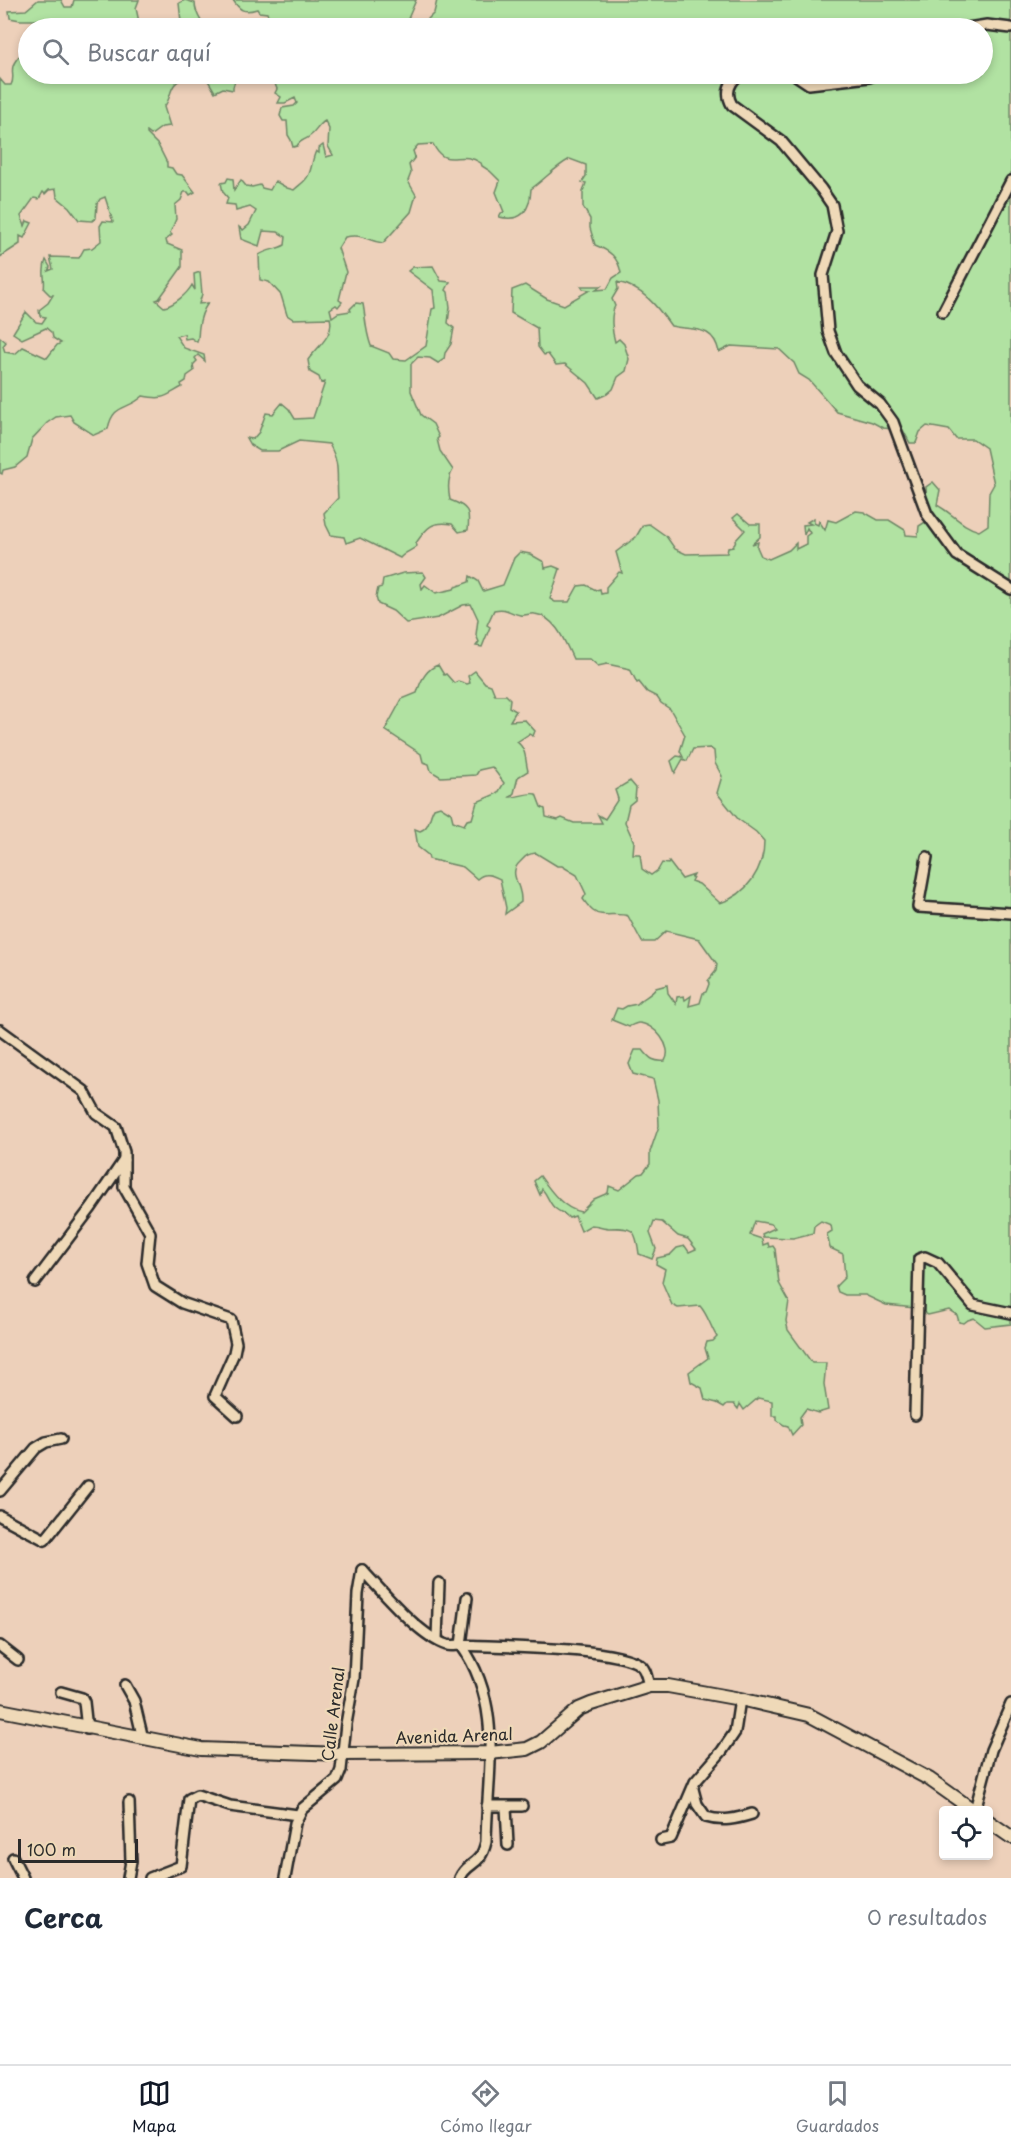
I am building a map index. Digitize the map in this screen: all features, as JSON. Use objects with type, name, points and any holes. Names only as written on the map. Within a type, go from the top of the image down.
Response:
[{"type":"street","points":[[993,26],[1011,28]]},
{"type":"street","points":[[732,84],[728,90],[728,98],[732,105],[781,141],[822,189],[832,205],[837,231],[823,275],[828,331],[836,354],[857,385],[880,404],[893,422],[927,514],[957,555],[1011,589]]},
{"type":"street","points":[[943,312],[1011,181]]},
{"type":"street","points":[[927,857],[918,907],[1011,913]]},
{"type":"street","points":[[0,1030],[84,1091],[96,1113],[116,1127],[124,1152],[124,1186],[150,1233],[147,1263],[156,1286],[182,1303],[231,1320],[236,1342],[234,1353],[215,1396],[237,1416]]},
{"type":"street","points":[[35,1282],[124,1160]]},
{"type":"street","points":[[915,1415],[919,1259],[925,1257],[938,1263],[973,1305],[1011,1313]]},
{"type":"street","points":[[0,1491],[36,1448],[46,1442],[61,1439]]},
{"type":"street","points":[[0,1516],[45,1540],[88,1486]]},
{"type":"street","name":"Calle Arenal","points":[[298,1815],[337,1780],[341,1770],[354,1679],[358,1594],[362,1570],[386,1598],[437,1639]]},
{"type":"street","points":[[439,1582],[437,1639],[447,1645],[521,1647],[623,1657],[641,1665],[645,1670],[649,1686]]},
{"type":"street","points":[[460,1878],[463,1871],[481,1859],[484,1851],[490,1753],[490,1718],[485,1697],[469,1657],[461,1646],[467,1598]]},
{"type":"street","points":[[0,1646],[18,1660]]},
{"type":"street","points":[[125,1685],[134,1701],[143,1739]]},
{"type":"street","name":"Avenida Arenal","points":[[0,1710],[87,1729],[201,1749],[342,1754],[490,1753],[526,1749],[541,1742],[579,1709],[649,1686],[668,1686],[809,1714],[929,1779],[968,1806]]},
{"type":"street","points":[[61,1692],[82,1698],[87,1729]]},
{"type":"street","points":[[661,1840],[671,1838],[693,1787],[735,1732],[740,1699]]},
{"type":"street","points":[[975,1806],[991,1750],[1011,1704]]},
{"type":"street","points":[[693,1787],[697,1804],[706,1817],[736,1820],[752,1814]]},
{"type":"street","points":[[150,1878],[181,1866],[189,1799],[196,1795],[230,1806],[298,1815],[285,1878]]},
{"type":"street","points":[[128,1878],[131,1861],[129,1802]]},
{"type":"street","points":[[487,1806],[522,1806]]},
{"type":"street","points":[[506,1807],[508,1845]]},
{"type":"street","points":[[993,1824],[1011,1837]]},
{"type":"street","points":[[13,1858],[23,1878]]},
{"type":"green space","points":[[38,0],[61,0],[65,7],[72,7],[74,0],[139,0],[136,8],[138,18],[10,18],[9,11],[26,10]]},
{"type":"green space","points":[[185,0],[195,3],[200,18],[181,18],[179,3]]},
{"type":"green space","points":[[233,0],[416,0],[408,18],[269,18],[267,13],[259,12],[257,9],[249,11],[238,7]]},
{"type":"green space","points":[[437,0],[1011,0],[1011,1324],[985,1327],[974,1318],[964,1323],[959,1322],[957,1315],[949,1310],[928,1315],[915,1308],[886,1305],[865,1295],[845,1295],[838,1292],[836,1286],[845,1277],[843,1254],[830,1248],[827,1234],[832,1231],[831,1225],[821,1221],[814,1226],[813,1233],[793,1238],[763,1237],[762,1234],[775,1228],[771,1224],[755,1221],[750,1235],[762,1239],[763,1245],[768,1243],[769,1247],[773,1246],[775,1249],[779,1283],[789,1301],[786,1321],[788,1330],[812,1363],[826,1363],[824,1384],[828,1410],[818,1413],[806,1409],[800,1417],[801,1425],[792,1435],[788,1426],[777,1420],[777,1416],[772,1416],[772,1401],[758,1398],[744,1410],[740,1404],[738,1409],[734,1404],[727,1404],[724,1407],[705,1400],[702,1388],[691,1382],[689,1372],[708,1358],[705,1348],[707,1342],[717,1337],[700,1306],[678,1308],[672,1305],[662,1282],[665,1269],[656,1264],[657,1258],[670,1255],[677,1248],[685,1246],[689,1252],[696,1249],[688,1239],[678,1236],[662,1222],[654,1221],[650,1233],[656,1249],[652,1259],[639,1254],[635,1235],[628,1229],[591,1225],[581,1231],[575,1216],[569,1218],[554,1207],[542,1189],[540,1195],[534,1181],[540,1176],[563,1203],[581,1212],[594,1199],[608,1193],[609,1186],[619,1190],[643,1173],[650,1164],[650,1152],[659,1126],[658,1100],[653,1079],[633,1074],[629,1064],[635,1050],[643,1050],[653,1059],[665,1061],[667,1049],[661,1037],[650,1027],[638,1023],[629,1027],[612,1020],[617,1008],[622,1009],[637,1004],[656,988],[667,985],[668,993],[676,1004],[677,997],[684,996],[685,1000],[691,996],[689,1006],[700,1003],[709,984],[708,981],[716,971],[717,964],[699,939],[666,931],[654,942],[642,942],[628,916],[600,914],[593,911],[583,899],[586,894],[577,875],[536,853],[527,856],[515,869],[521,902],[505,914],[506,908],[500,879],[485,875],[477,879],[463,867],[429,859],[428,855],[418,847],[415,829],[420,831],[426,827],[434,808],[440,806],[451,813],[453,821],[464,825],[467,820],[472,819],[477,802],[498,793],[504,783],[492,767],[479,770],[476,775],[441,777],[431,771],[429,764],[423,762],[421,754],[385,730],[402,699],[417,693],[424,676],[434,667],[438,665],[444,675],[446,674],[454,683],[458,681],[470,683],[468,676],[475,671],[485,683],[491,685],[495,695],[506,695],[510,699],[509,707],[516,711],[510,721],[525,720],[535,731],[533,736],[529,734],[517,742],[524,752],[528,771],[518,777],[514,793],[510,797],[536,794],[541,807],[545,809],[546,817],[558,820],[562,818],[574,823],[602,823],[598,815],[605,819],[618,799],[615,790],[630,781],[636,788],[635,800],[629,805],[625,822],[634,842],[633,854],[640,854],[642,869],[651,875],[662,863],[668,864],[669,862],[682,879],[694,875],[691,881],[699,884],[720,903],[738,894],[752,880],[761,861],[764,841],[738,819],[717,793],[722,776],[715,763],[714,751],[710,748],[693,749],[687,761],[683,759],[675,773],[671,761],[677,756],[683,757],[680,751],[685,735],[670,709],[657,697],[647,692],[639,682],[637,683],[630,669],[607,664],[598,666],[590,659],[573,659],[554,625],[549,620],[535,614],[522,615],[505,610],[494,610],[487,625],[490,627],[482,647],[476,646],[479,642],[476,635],[478,619],[471,604],[463,605],[438,618],[406,623],[393,611],[378,604],[376,597],[378,588],[382,587],[383,579],[403,573],[423,572],[426,577],[421,584],[422,589],[425,585],[436,593],[454,589],[469,582],[470,576],[478,581],[483,591],[503,585],[514,558],[520,552],[530,554],[544,562],[545,568],[553,566],[560,569],[550,599],[555,602],[569,602],[578,586],[586,585],[596,590],[600,589],[601,594],[606,593],[606,587],[619,572],[622,573],[616,552],[636,537],[643,525],[649,524],[666,536],[675,549],[686,554],[727,553],[728,548],[733,547],[745,530],[733,518],[738,514],[750,524],[760,524],[760,537],[752,544],[758,542],[757,547],[761,556],[769,559],[789,550],[796,543],[796,549],[806,544],[806,536],[810,533],[807,528],[804,535],[803,525],[811,524],[807,522],[814,518],[814,523],[818,525],[819,521],[825,530],[828,520],[836,522],[856,511],[864,512],[878,520],[889,520],[905,530],[906,535],[918,536],[919,526],[927,521],[926,487],[933,482],[940,490],[937,505],[967,526],[979,531],[988,525],[989,493],[994,484],[986,448],[973,439],[956,439],[949,430],[927,426],[920,432],[916,443],[910,443],[903,430],[883,428],[872,422],[837,412],[809,380],[799,374],[794,363],[779,349],[731,346],[719,352],[716,343],[707,333],[671,326],[641,293],[617,282],[618,289],[612,299],[615,306],[612,319],[613,333],[615,342],[619,339],[624,344],[629,359],[626,371],[618,377],[613,389],[598,398],[588,383],[565,364],[556,365],[548,354],[544,355],[538,347],[537,328],[511,313],[512,290],[525,285],[547,299],[564,305],[590,290],[583,289],[581,286],[601,286],[596,290],[607,289],[613,278],[621,273],[612,255],[595,245],[590,219],[583,207],[583,191],[586,183],[582,182],[586,176],[586,165],[570,159],[565,162],[531,189],[529,203],[523,213],[514,218],[507,218],[499,217],[504,212],[496,192],[500,181],[481,163],[473,159],[448,158],[438,152],[433,144],[418,145],[413,151],[415,157],[409,165],[411,173],[408,181],[416,195],[411,212],[383,243],[361,237],[345,237],[338,248],[346,272],[339,300],[342,302],[338,307],[336,305],[330,309],[332,317],[338,313],[351,311],[350,309],[356,303],[363,304],[371,346],[389,353],[393,359],[406,360],[426,346],[432,309],[435,308],[433,290],[408,271],[413,267],[433,266],[441,281],[450,282],[446,290],[450,307],[448,323],[454,328],[451,344],[444,359],[438,363],[430,358],[418,357],[411,364],[411,391],[421,415],[433,424],[439,437],[437,439],[440,451],[453,470],[448,485],[450,500],[467,510],[468,530],[459,532],[452,524],[435,524],[423,533],[416,543],[417,546],[400,558],[360,538],[346,543],[344,537],[331,535],[326,525],[324,513],[338,498],[337,464],[329,444],[299,441],[278,451],[260,451],[250,445],[246,438],[253,439],[259,432],[266,413],[273,414],[282,403],[295,419],[313,418],[325,382],[321,383],[319,377],[310,372],[308,360],[328,335],[331,324],[330,318],[293,319],[287,315],[281,295],[269,282],[260,280],[259,255],[285,245],[286,237],[278,232],[263,231],[259,246],[241,239],[239,227],[243,230],[249,225],[256,211],[250,207],[236,211],[235,205],[226,204],[228,198],[223,192],[221,183],[226,182],[228,178],[233,179],[234,190],[241,180],[246,186],[260,185],[270,190],[275,181],[294,190],[307,178],[316,151],[319,153],[319,148],[323,145],[326,157],[333,155],[328,146],[329,129],[325,121],[308,138],[293,147],[288,135],[287,121],[283,121],[280,116],[282,108],[294,106],[297,103],[295,98],[285,103],[278,103],[281,97],[275,93],[277,89],[275,84],[993,84],[993,18],[429,18],[434,13]]},
{"type":"green space","points":[[17,58],[18,84],[175,84],[164,107],[170,126],[162,127],[151,135],[147,132],[147,134],[158,145],[167,167],[172,168],[176,174],[182,175],[195,192],[190,195],[184,192],[181,200],[175,205],[176,219],[170,233],[172,235],[166,240],[167,244],[182,250],[182,267],[156,300],[164,307],[180,299],[192,285],[195,290],[194,274],[200,272],[202,294],[199,304],[208,303],[199,324],[197,342],[191,338],[185,339],[184,334],[176,336],[184,348],[204,355],[205,361],[198,355],[195,358],[197,361],[193,365],[194,371],[181,384],[182,387],[164,397],[143,396],[117,411],[108,429],[94,435],[74,422],[70,415],[56,417],[32,439],[27,457],[15,467],[3,470],[2,474],[0,473],[0,337],[6,342],[3,346],[5,352],[15,354],[23,347],[47,358],[61,343],[53,338],[52,333],[46,328],[22,339],[13,333],[26,312],[36,322],[42,323],[46,317],[40,316],[39,310],[48,303],[53,295],[44,289],[46,260],[50,267],[48,271],[53,269],[50,257],[79,258],[84,249],[92,248],[101,241],[100,226],[103,221],[113,222],[105,197],[97,204],[96,218],[92,221],[79,220],[57,197],[56,189],[49,190],[45,194],[43,192],[39,199],[34,198],[21,216],[25,226],[27,221],[32,223],[24,238],[20,236],[20,244],[0,257],[0,79],[5,85],[11,85],[14,63]]},
{"type":"green space","points":[[210,84],[234,84],[233,90],[223,88],[215,92]]}]
